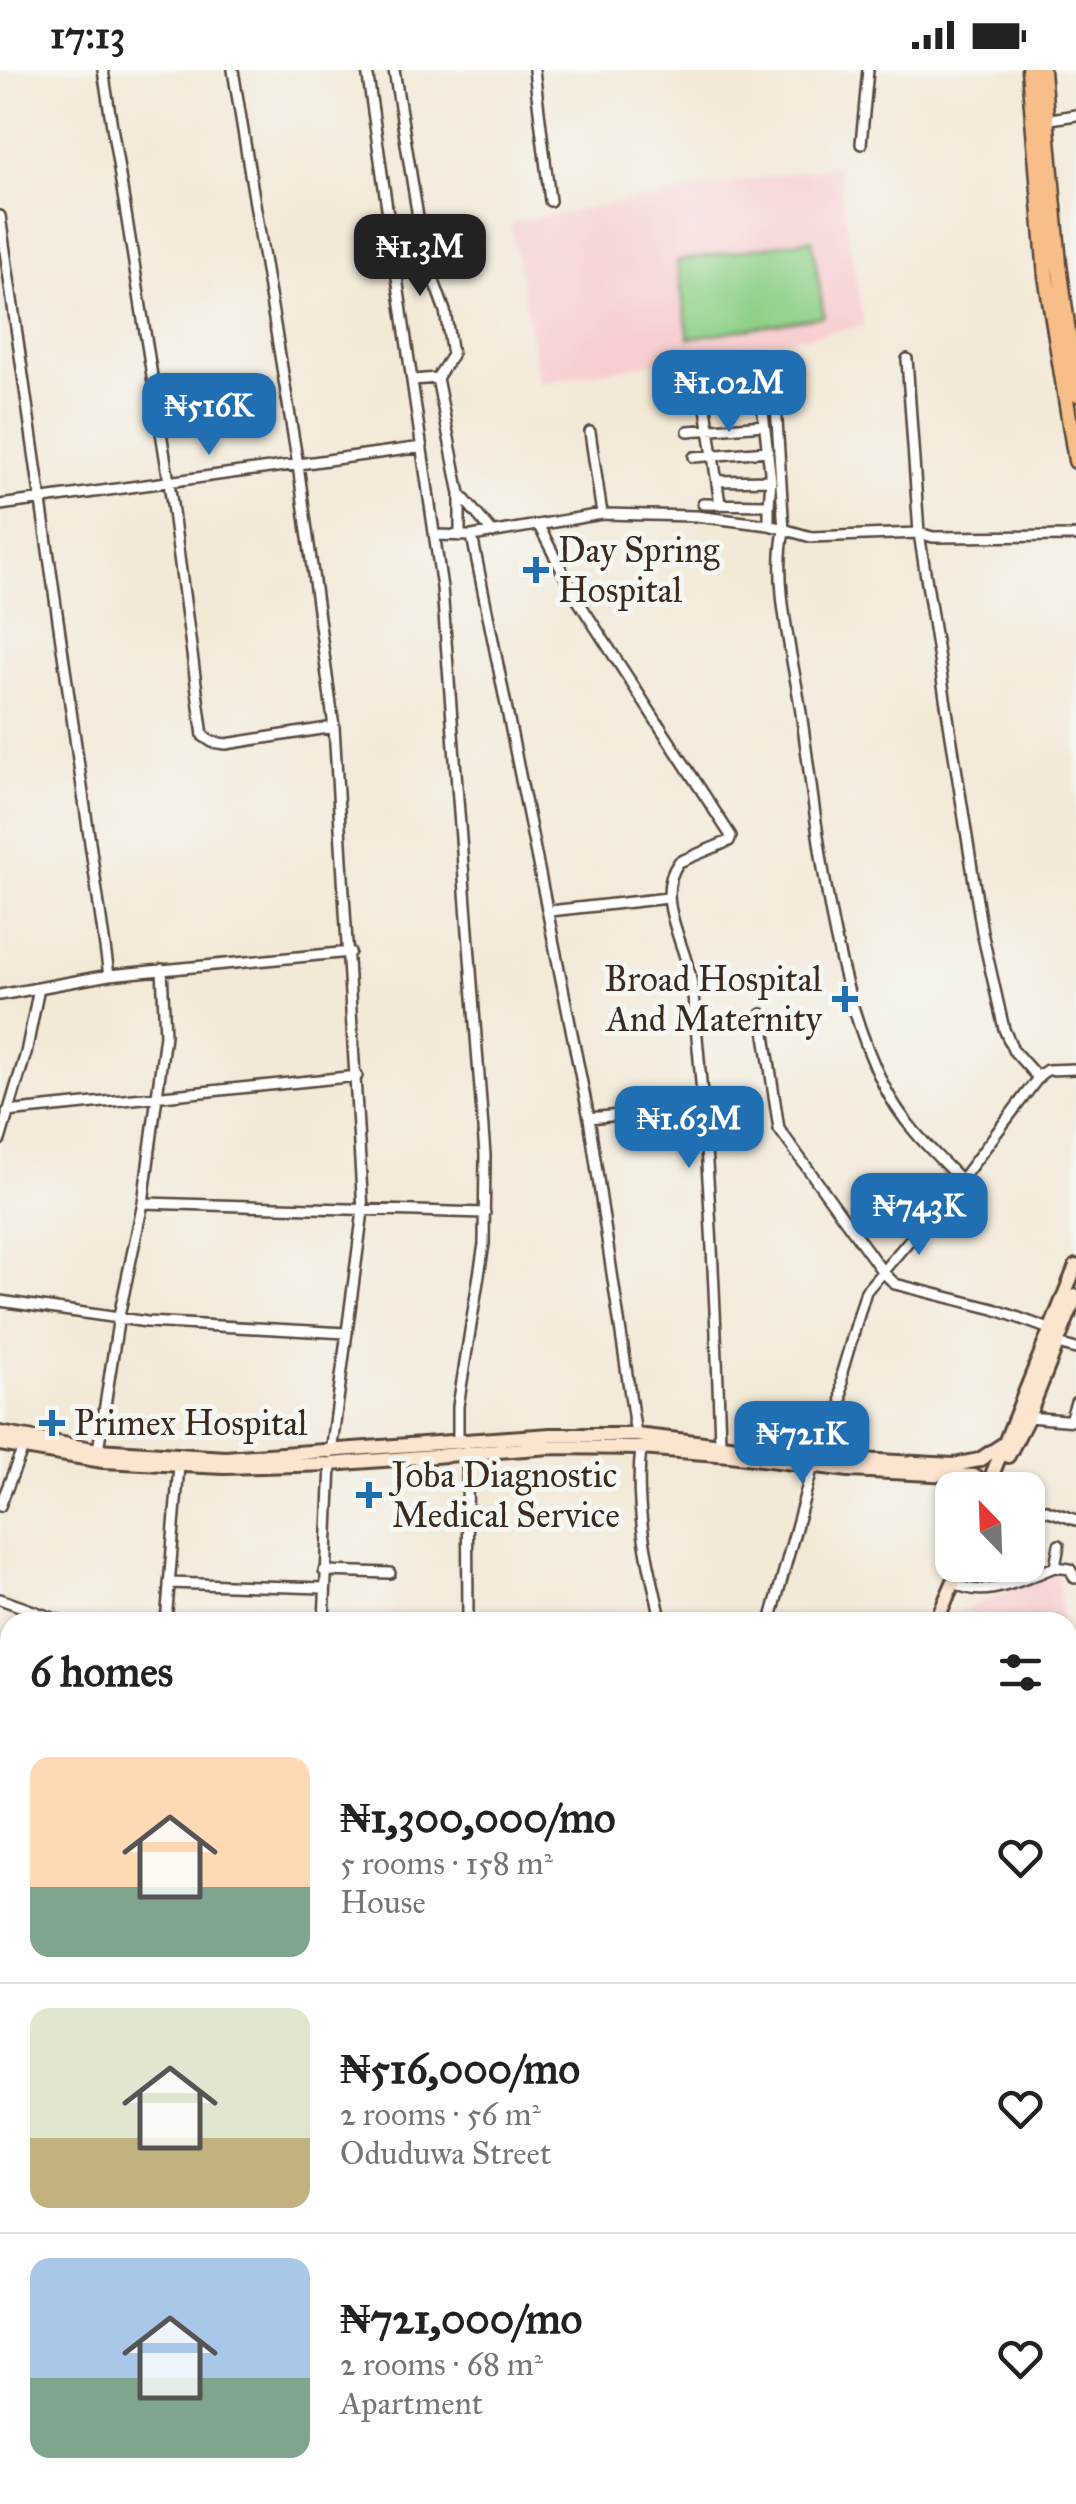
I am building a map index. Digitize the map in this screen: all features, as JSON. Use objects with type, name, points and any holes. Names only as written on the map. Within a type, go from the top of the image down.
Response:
[{"type":"main road","points":[[1029,70],[1076,394]]},
{"type":"main road","points":[[1042,70],[1039,120],[1046,276],[1076,461]]},
{"type":"main road","points":[[996,1472],[1076,1266]]},
{"type":"main road","points":[[998,1472],[1028,1417],[1076,1296]]},
{"type":"main road","points":[[0,1434],[98,1450],[225,1462]]},
{"type":"main road","points":[[638,1442],[814,1466],[935,1474]]},
{"type":"main road","points":[[0,1444],[103,1461],[179,1466],[462,1446],[638,1442],[720,1442],[841,1458],[954,1465],[979,1460],[1005,1443]]},
{"type":"main road","points":[[979,1460],[987,1472]]},
{"type":"main road","points":[[937,1612],[951,1582]]},
{"type":"main road","points":[[938,1612],[954,1582]]},
{"type":"street","points":[[104,70],[203,736],[226,744],[334,727]]},
{"type":"street","points":[[233,70],[298,465],[334,727],[350,952],[363,1211],[331,1458],[324,1612]]},
{"type":"street","points":[[367,70],[436,535],[457,750],[486,1155],[484,1244],[458,1406],[468,1612]]},
{"type":"street","points":[[394,70],[424,254],[445,311],[452,355],[438,378],[460,494],[460,536]]},
{"type":"street","points":[[534,70],[550,201]]},
{"type":"street","points":[[861,144],[868,70]]},
{"type":"street","points":[[1039,120],[1076,115]]},
{"type":"street","points":[[0,216],[109,976]]},
{"type":"street","points":[[907,359],[918,533],[985,948],[1004,1029],[1013,1050],[1038,1078]]},
{"type":"street","points":[[412,380],[438,378]]},
{"type":"street","points":[[775,389],[786,614],[818,844],[845,970],[868,1049],[884,1086],[912,1132],[961,1180]]},
{"type":"street","points":[[720,504],[705,401],[761,396],[770,480],[769,526]]},
{"type":"street","points":[[688,431],[764,425]]},
{"type":"street","points":[[590,432],[602,514]]},
{"type":"street","points":[[0,505],[422,447]]},
{"type":"street","points":[[694,457],[767,451]]},
{"type":"street","points":[[717,481],[770,480]]},
{"type":"street","points":[[460,494],[493,533]]},
{"type":"street","points":[[702,504],[769,506]]},
{"type":"street","points":[[436,535],[472,536],[602,514],[696,516],[769,526],[811,537],[918,533],[933,537],[1076,536]]},
{"type":"street","points":[[539,526],[576,596],[731,836],[729,842],[679,862],[668,898],[692,979],[715,1264],[720,1442]]},
{"type":"street","points":[[472,536],[589,1118],[638,1442],[642,1543],[659,1612]]},
{"type":"street","points":[[550,911],[668,898]]},
{"type":"street","points":[[0,995],[162,969],[234,966],[350,952]]},
{"type":"street","points":[[98,1450],[119,1316],[143,1203],[158,1095],[165,1035],[162,969]]},
{"type":"street","points":[[0,1140],[26,1052],[39,988]]},
{"type":"street","points":[[762,1014],[780,1128],[882,1271],[895,1284],[994,1309],[1052,1330]]},
{"type":"street","points":[[841,1458],[842,1372],[866,1291],[961,1180],[1038,1078],[1046,1070],[1076,1069]]},
{"type":"street","points":[[7,1112],[357,1076]]},
{"type":"street","points":[[589,1118],[704,1107]]},
{"type":"street","points":[[143,1203],[485,1213]]},
{"type":"street","points":[[0,1301],[147,1322],[346,1333]]},
{"type":"street","points":[[1058,1344],[1076,1350]]},
{"type":"street","points":[[1028,1417],[1073,1421],[1076,1402]]},
{"type":"street","points":[[0,1506],[23,1448]]},
{"type":"street","points":[[167,1612],[179,1466]]},
{"type":"street","points":[[773,1612],[814,1466]]},
{"type":"street","points":[[1045,1510],[1076,1520]]},
{"type":"street","points":[[1055,1567],[1059,1545]]},
{"type":"street","points":[[1045,1571],[1070,1569],[1075,1578]]},
{"type":"street","points":[[324,1572],[390,1573]]},
{"type":"street","points":[[954,1582],[974,1591],[1013,1582]]},
{"type":"street","points":[[168,1583],[324,1588]]},
{"type":"street","points":[[0,1599],[36,1612]]},
{"type":"shaded area","points":[[836,165],[864,326],[539,383],[511,222]]},
{"type":"shaded area","points":[[1057,1570],[1061,1612],[960,1612],[1029,1582],[1045,1582],[1045,1575]]},
{"type":"green space","points":[[812,239],[824,316],[689,338],[677,261]]},
{"type":"place","name":"Day Spring Hospital","points":[[536,570]]},
{"type":"place","name":"Broad Hospital And Maternity","points":[[845,999]]},
{"type":"place","name":"Primex Hospital","points":[[52,1423]]},
{"type":"place","name":"Joba Diagnostic Medical Service","points":[[369,1495]]}]
